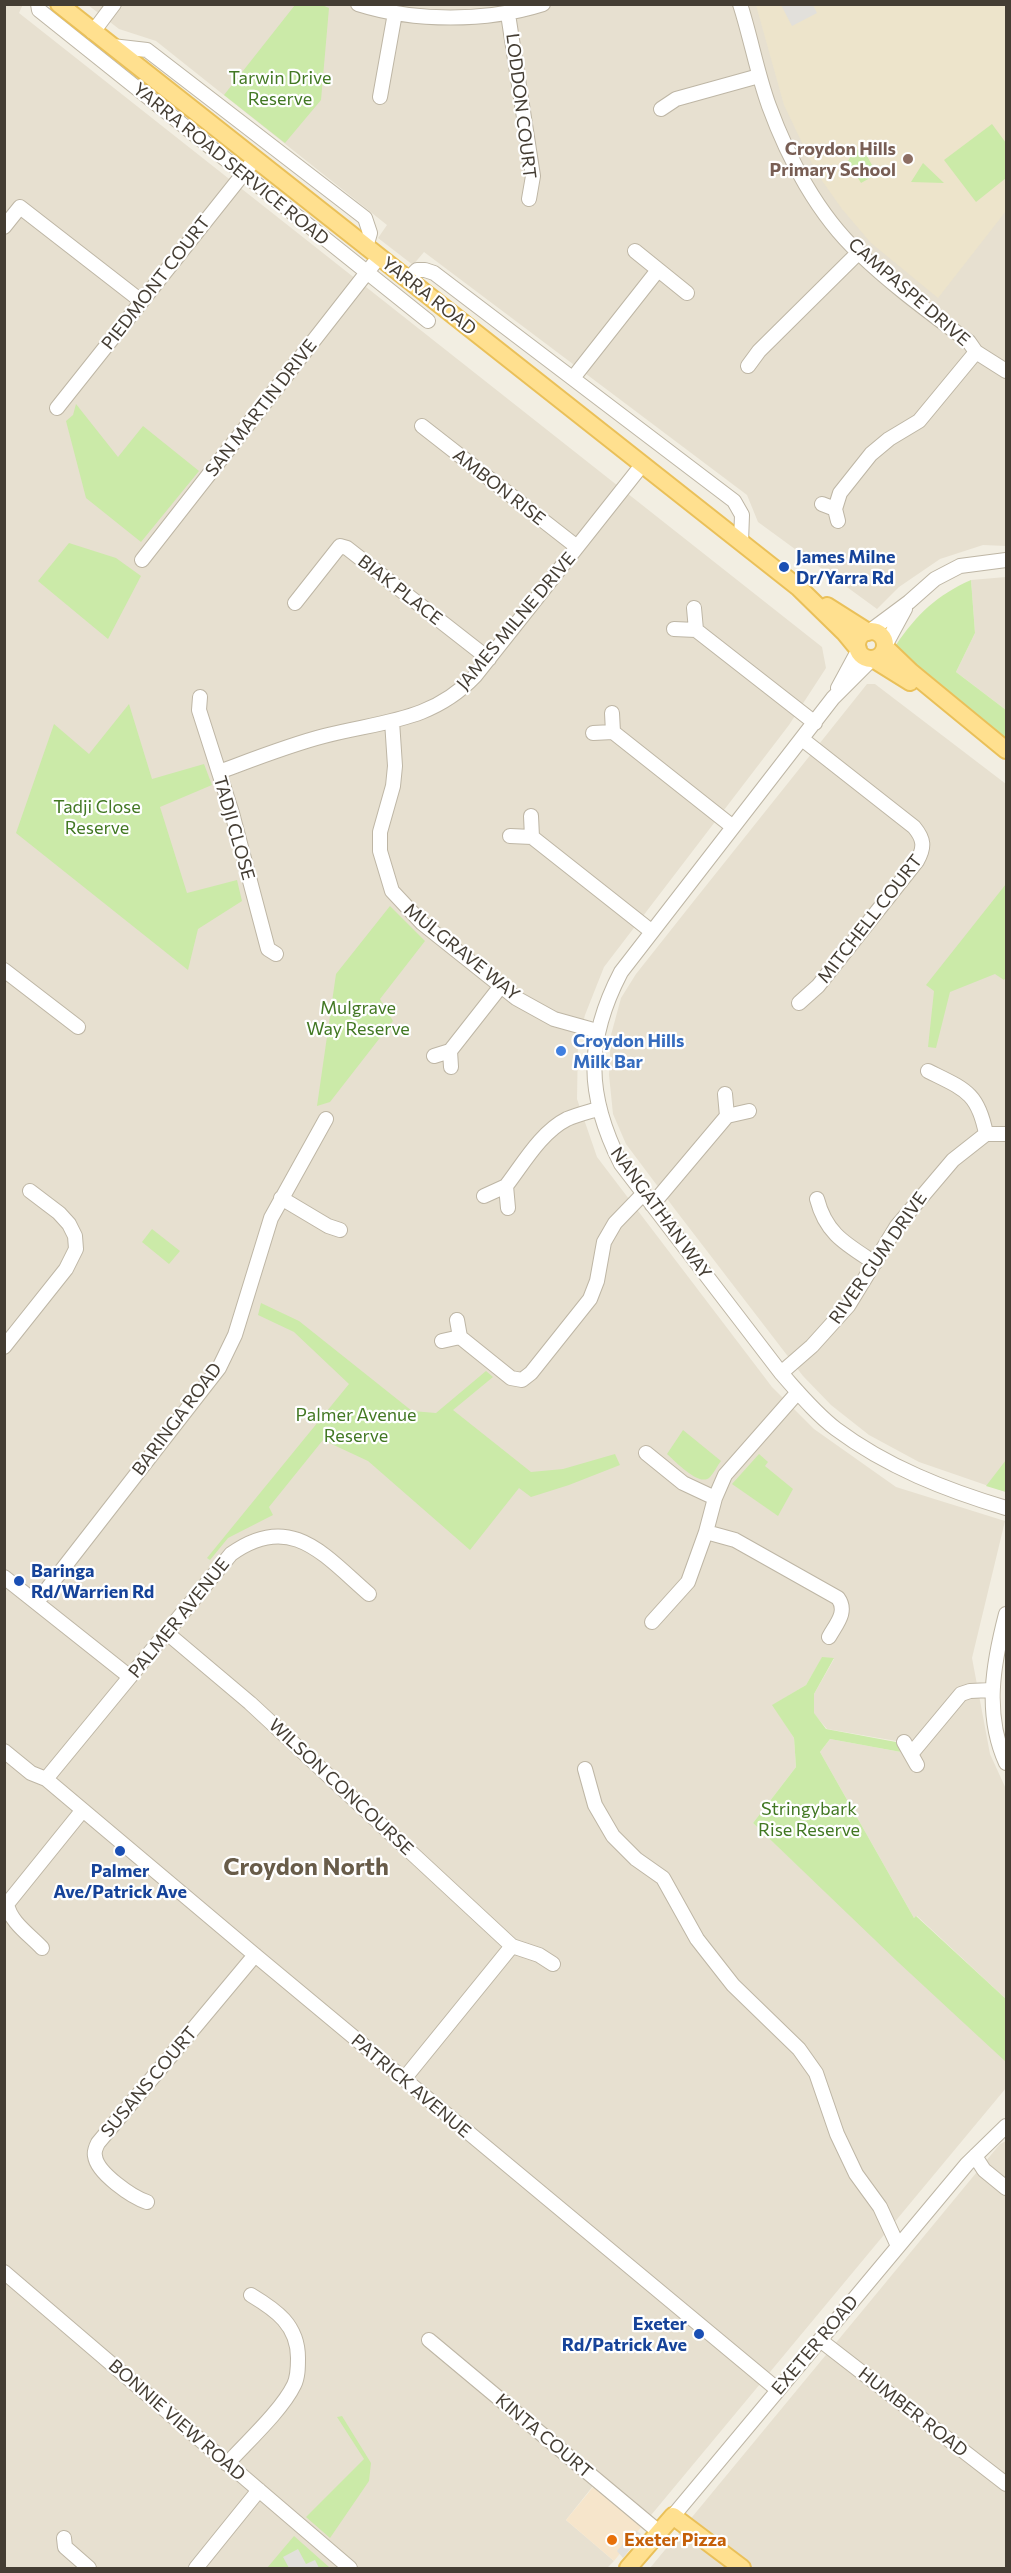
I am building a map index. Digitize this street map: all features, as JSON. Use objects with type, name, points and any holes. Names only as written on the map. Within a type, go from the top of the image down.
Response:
[{"type":"main road","name":"YARRA ROAD","points":[[59,4],[799,588],[869,632]]},
{"type":"main road","name":"YARRA ROAD","points":[[799,588],[865,655],[971,723]]},
{"type":"main road","points":[[869,632],[879,633],[885,646],[883,654],[865,655],[858,640],[869,632]]},
{"type":"main road","name":"YARRA ROAD","points":[[885,646],[904,666],[1006,750]]},
{"type":"main road","points":[[673,2516],[742,2568]]},
{"type":"main road","name":"EXETER ROAD","points":[[628,2568],[673,2516]]},
{"type":"street","name":"YARRA ROAD SERVICE ROAD","points":[[38,4],[39,10],[242,175],[428,321]]},
{"type":"street","points":[[93,32],[114,4]]},
{"type":"street","points":[[362,5],[395,13],[442,17],[508,14],[543,4]]},
{"type":"street","name":"CAMPASPE DRIVE","points":[[740,4],[759,75],[781,137],[831,221],[858,253],[969,342],[976,352],[1006,371]]},
{"type":"street","points":[[380,97],[395,13]]},
{"type":"street","name":"LODDON COURT","points":[[508,14],[533,176],[530,199]]},
{"type":"street","name":"YARRA ROAD SERVICE ROAD","points":[[112,46],[147,50],[365,218],[373,252]]},
{"type":"street","points":[[661,110],[676,99],[759,75]]},
{"type":"street","name":"PIEDMONT COURT","points":[[57,408],[255,159]]},
{"type":"street","points":[[4,227],[20,207],[141,301]]},
{"type":"street","points":[[635,251],[687,293]]},
{"type":"street","name":"SAN MARTIN DRIVE","points":[[142,560],[367,272],[373,252]]},
{"type":"street","points":[[748,366],[759,351],[858,253]]},
{"type":"street","points":[[408,279],[417,270],[434,273],[734,501],[742,515],[741,543]]},
{"type":"street","points":[[573,378],[658,270]]},
{"type":"street","points":[[822,504],[837,515],[840,493],[871,454],[889,439],[919,421],[976,352]]},
{"type":"street","name":"AMBON RISE","points":[[422,426],[577,548]]},
{"type":"street","name":"JAMES MILNE DRIVE","points":[[219,772],[324,736],[392,721],[443,704],[462,690],[489,659],[642,465]]},
{"type":"street","name":"BIAK PLACE","points":[[295,603],[340,546],[347,548],[489,659]]},
{"type":"street","points":[[869,632],[935,579],[960,566],[1006,560]]},
{"type":"street","points":[[885,646],[909,602]]},
{"type":"street","points":[[694,608],[696,630]]},
{"type":"street","points":[[674,629],[696,630],[814,723]]},
{"type":"street","name":"NANGATHAN WAY","points":[[865,655],[621,972],[606,1002],[597,1031],[593,1067],[598,1109],[607,1136],[621,1164],[780,1373],[834,1428],[877,1456],[916,1477],[1006,1508]]},
{"type":"street","name":"TADJI CLOSE","points":[[200,697],[199,710],[219,772],[268,949],[276,954]]},
{"type":"street","points":[[612,713],[613,732]]},
{"type":"street","name":"MULGRAVE WAY","points":[[392,721],[395,766],[393,786],[380,832],[380,851],[392,891],[422,923],[501,986],[543,1014],[597,1031]]},
{"type":"street","points":[[593,733],[613,732],[733,827]]},
{"type":"street","name":"MITCHELL COURT","points":[[799,1003],[818,986],[917,861],[923,846],[920,834],[914,827],[802,739]]},
{"type":"street","points":[[531,816],[532,837]]},
{"type":"street","points":[[510,836],[532,837],[651,931]]},
{"type":"street","points":[[4,970],[78,1027]]},
{"type":"street","points":[[434,1056],[450,1051],[501,986]]},
{"type":"street","points":[[450,1051],[451,1067]]},
{"type":"street","points":[[928,1071],[970,1095],[978,1105],[986,1134],[1006,1134]]},
{"type":"street","points":[[725,1094],[728,1116]]},
{"type":"street","points":[[484,1196],[506,1186],[530,1154],[554,1128],[565,1120],[598,1109]]},
{"type":"street","points":[[652,1205],[728,1116],[749,1111]]},
{"type":"street","name":"BARINGA ROAD","points":[[37,1602],[219,1368],[235,1335],[263,1243],[281,1198],[326,1119]]},
{"type":"street","name":"RIVER GUM DRIVE","points":[[780,1373],[833,1325],[848,1306],[897,1226],[929,1185],[971,1143],[986,1134]]},
{"type":"street","points":[[506,1186],[508,1208]]},
{"type":"street","points":[[4,1347],[66,1269],[76,1249],[75,1236],[69,1224],[59,1213],[30,1191]]},
{"type":"street","points":[[457,1320],[460,1337],[511,1378],[522,1380],[531,1373],[590,1299],[597,1281],[604,1242],[615,1223],[644,1193]]},
{"type":"street","points":[[281,1198],[328,1226],[340,1230]]},
{"type":"street","points":[[817,1199],[821,1216],[829,1229],[847,1245],[875,1263]]},
{"type":"street","points":[[442,1341],[460,1337]]},
{"type":"street","points":[[652,1622],[688,1582],[706,1532],[715,1498],[726,1475],[798,1392]]},
{"type":"street","points":[[646,1453],[683,1483],[715,1498]]},
{"type":"street","points":[[706,1532],[735,1540],[838,1598],[842,1603],[842,1613],[829,1636]]},
{"type":"street","name":"PALMER AVENUE","points":[[46,1779],[231,1554],[247,1542],[266,1536],[288,1536],[306,1541],[369,1594]]},
{"type":"street","points":[[4,1577],[130,1677]]},
{"type":"street","points":[[1006,1614],[993,1669],[991,1690],[995,1726],[1006,1763]]},
{"type":"street","name":"WILSON CONCOURSE","points":[[166,1633],[250,1703],[512,1946],[539,1955],[553,1964]]},
{"type":"street","points":[[911,1754],[961,1694],[991,1690]]},
{"type":"street","name":"PATRICK AVENUE","points":[[4,1752],[31,1773],[46,1779],[778,2390]]},
{"type":"street","points":[[585,1769],[595,1805],[613,1836],[636,1859],[663,1878],[698,1939],[733,1985],[799,2049],[816,2073],[837,2134],[856,2174],[880,2207],[898,2246]]},
{"type":"street","points":[[42,1948],[14,1920],[8,1912],[7,1904],[82,1811]]},
{"type":"street","points":[[404,2079],[512,1946]]},
{"type":"street","name":"SUSANS COURT","points":[[147,2202],[134,2198],[96,2163],[94,2154],[98,2143],[255,1955]]},
{"type":"street","name":"EXETER ROAD","points":[[673,2516],[898,2246],[975,2156],[1006,2126]]},
{"type":"street","points":[[975,2156],[984,2170],[1006,2188]]},
{"type":"street","name":"BONNIE VIEW ROAD","points":[[4,2272],[350,2568]]},
{"type":"street","points":[[228,2464],[284,2400],[294,2385],[298,2370],[298,2348],[291,2328],[273,2308],[250,2295]]},
{"type":"street","name":"KINTA COURT","points":[[429,2340],[659,2532]]},
{"type":"street","name":"HUMBER ROAD","points":[[820,2340],[1006,2484]]},
{"type":"street","points":[[196,2568],[259,2490]]},
{"type":"street","points":[[64,2538],[65,2547],[89,2568]]},
{"type":"shaded area","points":[[23,4],[19,13],[822,647],[826,668],[789,725],[604,967],[585,1015],[578,1042],[577,1099],[597,1157],[772,1387],[814,1429],[896,1487],[1005,1521],[972,1658],[990,1754],[1006,1789],[1006,1999],[917,1916],[914,1918],[820,1752],[830,1739],[901,1752],[896,1741],[827,1729],[814,1714],[814,1694],[834,1659],[822,1658],[806,1685],[773,1705],[794,1738],[796,1767],[753,1823],[1006,2061],[1006,2088],[642,2526],[593,2486],[566,2520],[614,2561],[607,2568],[5,2568],[4,5]]},
{"type":"shaded area","points":[[88,5],[1006,5],[1006,546],[983,545],[940,559],[899,587],[877,609],[758,522],[747,495],[424,252],[413,265],[378,238],[387,225],[156,41],[119,29]]},
{"type":"shaded area","name":"Croydon Hills Primary School","points":[[756,5],[1006,5],[1006,211],[938,298],[871,243],[842,209],[816,172],[784,105]]},
{"type":"shaded area","points":[[781,5],[813,5],[817,13],[792,26]]},
{"type":"shaded area","points":[[1006,577],[1006,710],[956,672],[975,633],[971,580]]},
{"type":"shaded area","points":[[867,684],[875,684],[1006,784],[1006,1492],[919,1462],[869,1435],[831,1405],[803,1376],[626,1144],[613,1114],[609,1075],[611,1035],[621,998],[636,974]]},
{"type":"shaded area","points":[[1006,2141],[1006,2568],[650,2568],[1000,2144]]},
{"type":"shaded area","points":[[594,2486],[642,2526],[614,2561],[566,2520]]},
{"type":"shaded area","points":[[635,2530],[641,2534],[640,2537],[623,2558],[617,2551]]},
{"type":"shaded area","points":[[298,2549],[306,2564],[315,2560],[319,2568],[289,2568],[283,2557]]},
{"type":"green space","name":"Tarwin Drive Reserve","points":[[295,5],[322,5],[329,8],[321,100],[285,143],[224,95]]},
{"type":"green space","points":[[992,124],[1006,143],[1006,178],[976,202],[944,160]]},
{"type":"green space","points":[[862,147],[877,174],[861,183],[848,161],[853,152]]},
{"type":"green space","points":[[923,163],[944,183],[911,182]]},
{"type":"green space","points":[[76,404],[118,457],[143,426],[199,471],[141,542],[86,498],[66,421],[73,415]]},
{"type":"green space","points":[[69,543],[116,558],[141,576],[108,639],[38,581]]},
{"type":"green space","points":[[971,580],[975,633],[956,672],[1006,710],[1006,739],[934,684],[896,645],[929,606],[948,592]]},
{"type":"green space","name":"Tadji Close Reserve","points":[[129,704],[152,779],[204,764],[212,785],[160,807],[187,893],[237,880],[242,901],[198,929],[188,970],[16,833],[54,724],[89,754]]},
{"type":"green space","points":[[1006,884],[1006,977],[1004,980],[995,974],[950,992],[936,1048],[928,1047],[934,991],[926,985]]},
{"type":"green space","name":"Mulgrave Way Reserve","points":[[390,906],[425,941],[380,999],[393,1021],[330,1102],[317,1106],[336,974]]},
{"type":"green space","points":[[152,1229],[180,1251],[169,1264],[142,1242]]},
{"type":"green space","name":"Palmer Avenue Reserve","points":[[261,1303],[299,1321],[412,1411],[436,1413],[486,1371],[493,1377],[453,1410],[531,1472],[563,1469],[615,1454],[620,1465],[531,1497],[519,1488],[470,1550],[368,1461],[323,1440],[269,1507],[273,1515],[228,1538],[210,1560],[207,1558],[349,1384],[294,1332],[258,1315]]},
{"type":"green space","points":[[683,1430],[721,1461],[710,1477],[700,1479],[694,1476],[667,1454]]},
{"type":"green space","points":[[759,1454],[768,1462],[765,1466],[793,1489],[778,1516],[732,1484]]},
{"type":"green space","points":[[1006,1460],[1006,1492],[986,1486]]},
{"type":"green space","name":"Stringybark Rise Reserve","points":[[822,1657],[834,1658],[814,1694],[814,1713],[826,1729],[896,1742],[901,1752],[830,1739],[820,1752],[914,1918],[916,1916],[1006,1999],[1006,2062],[753,1823],[796,1767],[794,1738],[772,1705],[806,1685]]},
{"type":"green space","points":[[342,2416],[371,2463],[369,2481],[330,2538],[306,2517],[364,2459],[337,2417]]},
{"type":"green space","points":[[294,2536],[329,2567],[267,2568]]},
{"type":"place","name":"Croydon Hills Primary School","points":[[908,159]]},
{"type":"place","name":"James Milne Dr/Yarra Rd","points":[[784,567]]},
{"type":"place","name":"Croydon Hills Milk Bar","points":[[561,1051]]},
{"type":"place","name":"Baringa Rd/Warrien Rd","points":[[19,1581]]},
{"type":"place","name":"Palmer Ave/Patrick Ave","points":[[120,1851]]},
{"type":"place","name":"Exeter Rd/Patrick Ave","points":[[699,2334]]},
{"type":"place","name":"Exeter Pizza","points":[[612,2540]]},
{"type":"district","name":"Croydon North","points":[[306,1867]]}]
